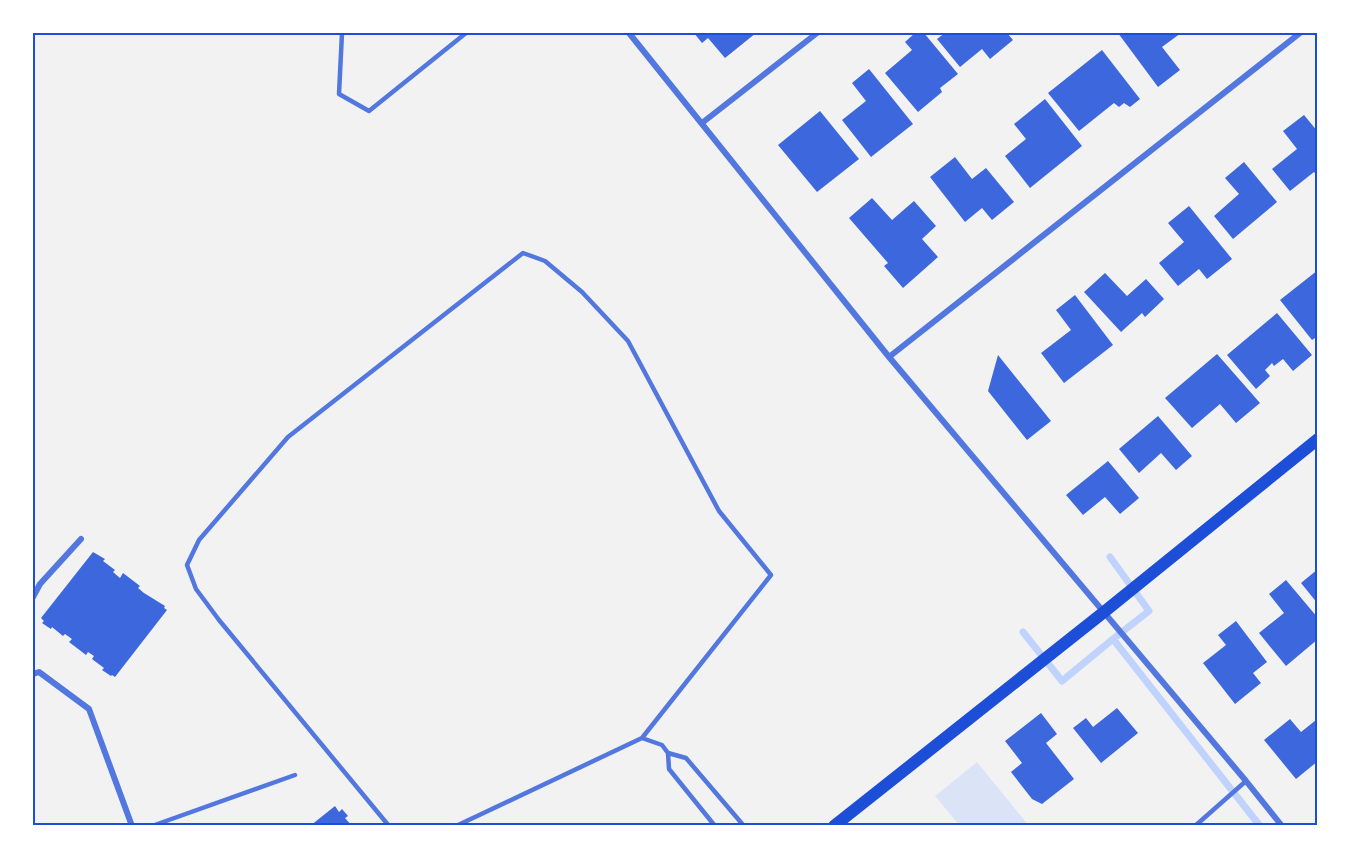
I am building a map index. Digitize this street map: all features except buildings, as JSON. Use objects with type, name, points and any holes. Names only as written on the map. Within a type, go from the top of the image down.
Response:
[{"type":"main road","points":[[834,826],[1318,439]]},
{"type":"street","points":[[629,33],[889,357],[1282,826]]},
{"type":"street","points":[[702,123],[817,33]]},
{"type":"street","points":[[889,357],[1300,33]]},
{"type":"street","points":[[33,597],[40,584],[81,539]]},
{"type":"street","points":[[33,666],[36,673],[89,710],[132,826]]},
{"type":"lane","points":[[342,33],[339,94],[369,111],[466,33]]},
{"type":"lane","points":[[389,826],[219,620],[196,589],[188,565],[199,540],[288,437],[523,253],[545,261],[582,291],[628,341],[718,511],[771,575],[642,738],[456,826]]},
{"type":"lane","points":[[642,738],[662,745],[668,753],[669,769],[716,826]]},
{"type":"lane","points":[[668,753],[686,758],[744,826]]},
{"type":"lane","points":[[152,826],[295,775]]},
{"type":"lane","points":[[1195,826],[1246,781]]},
{"type":"shaded area","points":[[977,762],[1029,826],[960,826],[935,796]]},
{"type":"waterway","points":[[1110,557],[1149,611],[1113,639]]},
{"type":"waterway","points":[[1023,632],[1062,681],[1113,639],[1260,826]]}]
